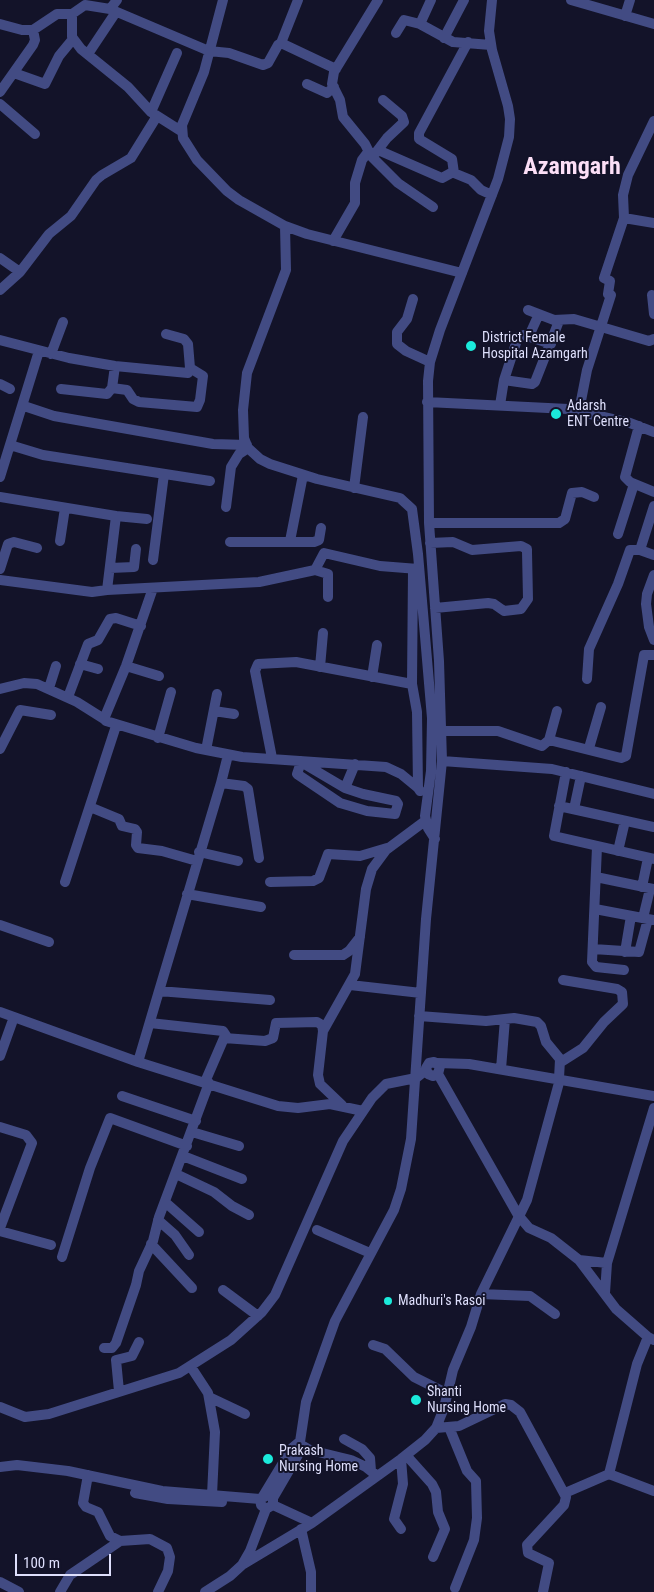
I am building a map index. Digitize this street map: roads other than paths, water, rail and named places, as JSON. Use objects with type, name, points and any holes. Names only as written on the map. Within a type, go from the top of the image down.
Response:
[{"type":"street","points":[[88,54],[117,0]]},
{"type":"street","points":[[181,131],[204,72],[222,3],[211,0]]},
{"type":"street","points":[[0,24],[22,30],[33,30],[57,14],[72,14],[84,5],[113,10],[209,51],[229,53],[263,65],[268,63],[281,43],[298,0]]},
{"type":"street","points":[[378,0],[336,69],[332,77],[334,87],[340,100],[343,117],[364,144],[398,183],[433,207]]},
{"type":"street","points":[[420,24],[431,0]]},
{"type":"street","points":[[444,38],[464,0]]},
{"type":"street","points":[[242,1565],[250,1551],[266,1502],[298,1455],[298,1443],[306,1402],[328,1338],[394,1210],[401,1189],[411,1139],[419,1016],[443,731],[428,505],[427,402],[430,362],[492,195],[509,137],[510,119],[491,45],[489,16],[492,0]]},
{"type":"street","points":[[570,0],[654,24]]},
{"type":"street","points":[[625,16],[630,0]]},
{"type":"street","points":[[14,72],[37,82],[47,83],[59,56],[73,39],[72,14]]},
{"type":"street","points":[[396,33],[404,20],[420,24],[453,42],[491,45]]},
{"type":"street","points":[[0,92],[35,42],[33,30]]},
{"type":"street","points":[[73,39],[128,87],[154,114],[181,131],[186,144],[197,160],[227,191],[256,211],[286,226],[462,273]]},
{"type":"street","points":[[453,172],[452,159],[421,142],[419,136],[468,42]]},
{"type":"street","points":[[281,43],[310,55],[336,69]]},
{"type":"street","points":[[0,290],[20,272],[49,234],[71,216],[96,180],[102,174],[120,166],[135,154],[154,114],[178,53]]},
{"type":"street","points":[[307,84],[326,93],[334,87]]},
{"type":"street","points":[[333,240],[355,203],[355,183],[362,160],[373,153],[402,125],[404,120],[383,100]]},
{"type":"street","points":[[0,104],[35,134]]},
{"type":"street","points":[[579,411],[587,370],[611,296],[608,294],[610,282],[604,278],[624,218],[623,195],[628,175],[654,121]]},
{"type":"street","points":[[373,153],[442,178],[453,172]]},
{"type":"street","points":[[453,172],[471,180],[481,190],[492,195]]},
{"type":"street","points":[[624,218],[654,223]]},
{"type":"street","points":[[286,226],[286,270],[247,373],[243,417],[247,446],[260,459],[270,464],[303,475],[400,498],[409,505],[415,524],[416,569],[412,684],[417,712],[418,788]]},
{"type":"street","points":[[0,258],[20,272]]},
{"type":"street","points":[[652,295],[654,314]]},
{"type":"street","points":[[413,299],[407,319],[397,332],[397,344],[406,352],[430,362]]},
{"type":"street","points":[[528,310],[559,321],[572,319],[649,341],[654,339]]},
{"type":"street","points":[[529,336],[539,314]]},
{"type":"street","points":[[504,380],[532,384],[535,382],[559,321]]},
{"type":"street","points":[[52,354],[63,322]]},
{"type":"street","points":[[0,340],[52,354],[115,366],[185,374],[190,368],[186,340],[166,334]]},
{"type":"street","points":[[500,405],[504,380],[518,337],[522,335],[529,336],[551,344]]},
{"type":"street","points":[[0,477],[24,406],[39,351]]},
{"type":"street","points":[[61,389],[103,395],[110,393],[115,366]]},
{"type":"street","points":[[112,388],[129,391],[135,401],[192,408],[197,406],[200,400],[203,379],[202,373],[190,368]]},
{"type":"street","points":[[0,384],[10,389]]},
{"type":"street","points":[[427,402],[579,411],[639,426],[654,432]]},
{"type":"street","points":[[24,406],[54,416],[213,444],[247,446]]},
{"type":"street","points":[[354,488],[363,418]]},
{"type":"street","points":[[639,426],[625,474],[627,480],[654,492]]},
{"type":"street","points":[[10,445],[42,455],[210,481]]},
{"type":"street","points":[[226,507],[231,467],[239,454],[247,446]]},
{"type":"street","points":[[153,560],[164,474]]},
{"type":"street","points":[[290,541],[303,475]]},
{"type":"street","points":[[618,534],[634,484]]},
{"type":"street","points":[[429,523],[559,523],[565,519],[572,493],[582,492],[594,497]]},
{"type":"street","points":[[0,497],[116,516],[147,519]]},
{"type":"street","points":[[409,505],[428,505]]},
{"type":"street","points":[[640,550],[654,506]]},
{"type":"street","points":[[60,541],[66,508]]},
{"type":"street","points":[[107,590],[116,516]]},
{"type":"street","points":[[230,542],[317,541],[321,528]]},
{"type":"street","points":[[0,569],[8,544],[14,542],[37,548]]},
{"type":"street","points":[[430,544],[452,542],[472,550],[521,546],[527,552],[528,599],[521,609],[504,611],[494,604],[488,603],[435,608]]},
{"type":"street","points":[[110,568],[134,567],[136,549]]},
{"type":"street","points":[[586,679],[589,649],[618,584],[630,550],[640,550],[654,554]]},
{"type":"street","points":[[315,570],[324,553],[380,566],[416,569]]},
{"type":"street","points":[[416,569],[432,718],[431,770],[425,821],[435,839]]},
{"type":"street","points":[[0,580],[92,592],[259,582],[315,570],[328,574],[328,597]]},
{"type":"street","points":[[653,579],[646,604],[649,626],[654,640]]},
{"type":"street","points":[[104,719],[141,626],[153,588]]},
{"type":"street","points":[[68,697],[88,644],[98,640],[110,619],[116,618],[141,626]]},
{"type":"street","points":[[320,667],[323,633]]},
{"type":"street","points":[[372,677],[377,645]]},
{"type":"street","points":[[550,740],[588,748],[621,758],[626,756],[632,736],[644,655],[654,655]]},
{"type":"street","points":[[272,758],[255,668],[258,664],[288,662],[412,684]]},
{"type":"street","points":[[80,664],[98,669]]},
{"type":"street","points":[[49,688],[56,666]]},
{"type":"street","points":[[126,666],[159,676]]},
{"type":"street","points":[[0,689],[32,683],[49,688],[68,697],[116,726],[228,755],[245,758],[355,764],[394,770],[418,788],[427,799]]},
{"type":"street","points":[[158,738],[171,692]]},
{"type":"street","points":[[206,750],[217,694]]},
{"type":"street","points":[[588,748],[601,707]]},
{"type":"street","points":[[0,749],[20,710],[51,715]]},
{"type":"street","points":[[214,711],[234,714]]},
{"type":"street","points":[[443,731],[498,731],[542,746],[550,740],[557,711]]},
{"type":"street","points":[[65,882],[116,726]]},
{"type":"street","points":[[138,1062],[228,755]]},
{"type":"street","points":[[442,760],[541,768],[566,772],[654,794]]},
{"type":"street","points":[[299,761],[345,788],[396,801],[398,804],[395,814],[367,811],[340,803],[297,774],[299,761]]},
{"type":"street","points":[[345,788],[355,764]]},
{"type":"street","points":[[566,772],[554,836],[651,858],[649,935],[639,952],[593,949]]},
{"type":"street","points":[[574,809],[581,776]]},
{"type":"street","points":[[221,783],[244,786],[248,789],[259,858]]},
{"type":"street","points":[[90,806],[119,819],[122,826],[136,830],[136,845],[138,848],[238,861]]},
{"type":"street","points":[[559,806],[654,827]]},
{"type":"street","points":[[323,1030],[350,985],[356,969],[366,889],[372,869],[389,848],[425,821]]},
{"type":"street","points":[[618,851],[625,821]]},
{"type":"street","points":[[597,847],[592,962],[596,967],[624,970]]},
{"type":"street","points":[[270,882],[313,881],[319,878],[328,854],[360,856],[389,848]]},
{"type":"street","points":[[596,877],[649,888]]},
{"type":"street","points":[[187,894],[261,907]]},
{"type":"street","points":[[595,909],[648,919]]},
{"type":"street","points":[[625,952],[631,916]]},
{"type":"street","points":[[0,925],[50,942]]},
{"type":"street","points":[[294,955],[343,955],[349,951],[361,936]]},
{"type":"street","points":[[561,1062],[579,1052],[604,1022],[623,1004],[622,992],[617,989],[563,980]]},
{"type":"street","points":[[350,985],[421,993]]},
{"type":"street","points":[[159,991],[270,1000]]},
{"type":"street","points":[[0,1012],[138,1062],[283,1107],[342,1106],[363,1111]]},
{"type":"street","points":[[205,1592],[230,1576],[242,1565],[312,1523],[373,1473],[403,1457],[425,1440],[436,1428],[448,1394],[453,1370],[471,1327],[481,1294],[527,1200],[559,1081],[561,1062],[544,1040],[539,1023],[514,1018],[486,1021],[419,1016]]},
{"type":"street","points":[[0,1056],[14,1017]]},
{"type":"street","points":[[501,1069],[505,1019]]},
{"type":"street","points":[[150,1023],[223,1031],[227,1037],[255,1042],[273,1038],[276,1023],[317,1022],[322,1025],[323,1030],[318,1079],[322,1087],[342,1106]]},
{"type":"street","points":[[104,1348],[112,1348],[116,1343],[138,1274],[152,1244],[158,1220],[196,1121],[207,1083],[223,1040],[227,1037]]},
{"type":"street","points":[[418,1042],[518,1215],[529,1228],[551,1238],[579,1260],[616,1309],[651,1339],[637,1364],[608,1474]]},
{"type":"street","points":[[0,1407],[25,1417],[39,1417],[179,1373],[231,1340],[258,1316],[275,1295],[343,1142],[372,1098],[386,1084],[416,1078],[434,1069],[469,1064],[501,1069],[654,1102]]},
{"type":"street","points":[[434,1069],[466,1069],[654,1096]]},
{"type":"street","points":[[122,1096],[196,1121]]},
{"type":"street","points":[[605,1293],[607,1263],[654,1108]]},
{"type":"street","points":[[62,1257],[90,1168],[109,1119],[114,1118],[187,1146]]},
{"type":"street","points":[[0,1127],[26,1135],[32,1143],[0,1230],[51,1245]]},
{"type":"street","points":[[192,1132],[238,1146]]},
{"type":"street","points":[[183,1156],[242,1179]]},
{"type":"street","points":[[176,1174],[214,1192],[227,1203],[249,1215]]},
{"type":"street","points":[[165,1202],[199,1232]]},
{"type":"street","points":[[158,1220],[175,1235],[189,1255]]},
{"type":"street","points":[[510,1232],[529,1228]]},
{"type":"street","points":[[317,1230],[370,1254]]},
{"type":"street","points":[[152,1244],[192,1288]]},
{"type":"street","points":[[579,1260],[607,1263]]},
{"type":"street","points":[[223,1290],[258,1316]]},
{"type":"street","points":[[481,1294],[530,1296],[555,1314]]},
{"type":"street","points":[[119,1391],[116,1360],[132,1356],[139,1342]]},
{"type":"street","points":[[373,1344],[385,1349],[414,1377],[448,1394]]},
{"type":"street","points":[[191,1367],[209,1397],[215,1436],[212,1494]]},
{"type":"street","points":[[209,1397],[245,1414]]},
{"type":"street","points":[[436,1428],[465,1424],[499,1406],[511,1405],[520,1412],[565,1493],[566,1501],[564,1505],[527,1545],[528,1553],[549,1563],[543,1592]]},
{"type":"street","points":[[450,1427],[467,1471],[476,1481],[477,1509],[474,1540],[455,1588]]},
{"type":"street","points":[[344,1439],[362,1449],[370,1458],[373,1473]]},
{"type":"street","points":[[298,1443],[310,1450],[351,1460],[373,1473]]},
{"type":"street","points":[[401,1529],[394,1519],[403,1484],[403,1457]]},
{"type":"street","points":[[403,1457],[432,1484],[436,1492],[438,1512],[445,1529],[433,1558]]},
{"type":"street","points":[[0,1468],[25,1466],[92,1476],[162,1491],[212,1494],[266,1502],[312,1523]]},
{"type":"street","points":[[565,1493],[608,1474],[654,1491]]},
{"type":"street","points":[[92,1476],[105,1484],[152,1497],[266,1502]]},
{"type":"street","points":[[92,1476],[84,1505],[98,1512],[110,1536],[120,1541],[150,1539],[167,1548],[170,1562],[158,1592]]},
{"type":"street","points":[[301,1529],[311,1572],[310,1592]]},
{"type":"street","points":[[60,1592],[70,1575],[120,1541]]},
{"type":"street","points":[[0,1582],[19,1592]]},
{"type":"place","name":"District Female Hospital Azamgarh","points":[[471,346]]},
{"type":"place","name":"Adarsh ENT Centre","points":[[556,414]]},
{"type":"place","name":"Madhuri's Rasoi","points":[[388,1301]]},
{"type":"place","name":"Shanti Nursing Home","points":[[416,1400]]},
{"type":"place","name":"Prakash Nursing Home","points":[[268,1459]]},
{"type":"district","name":"Azamgarh","points":[[572,168]]}]
